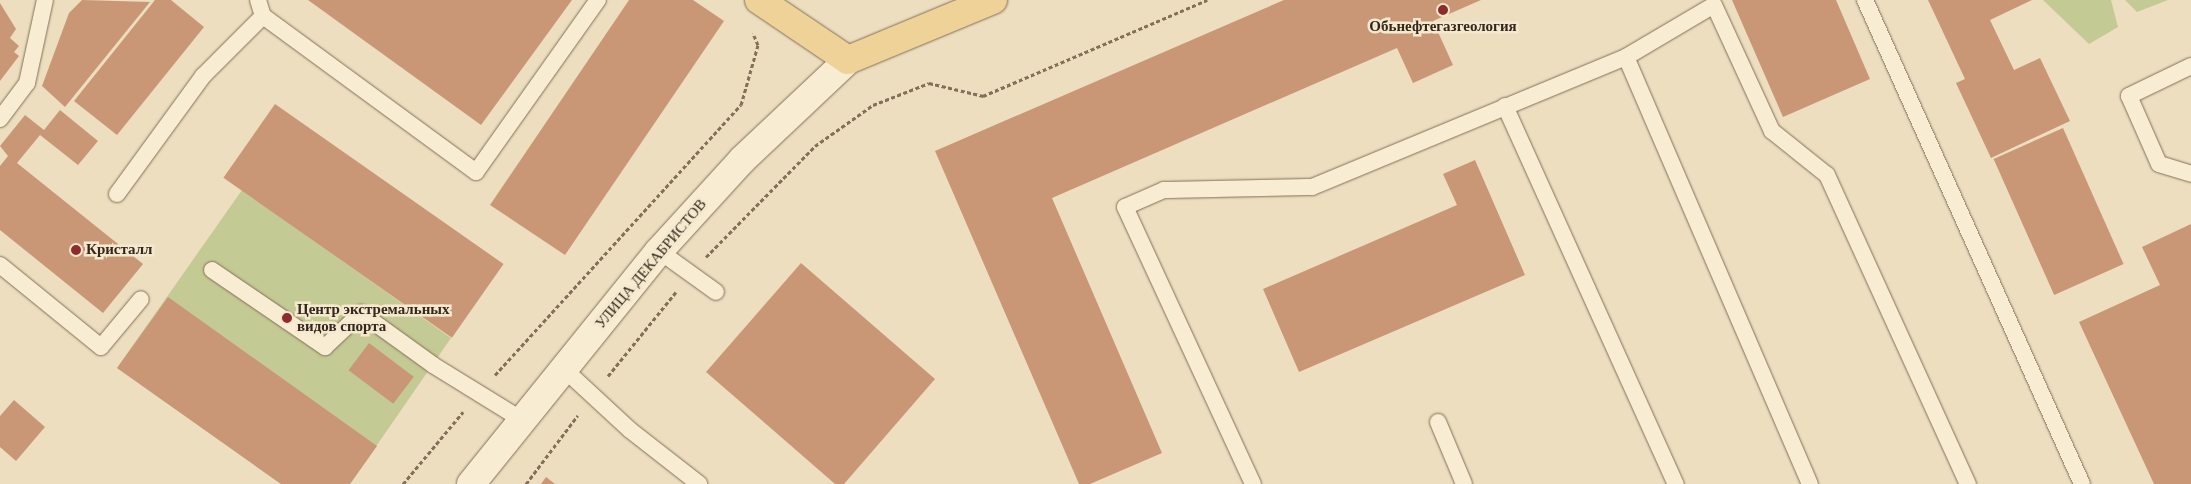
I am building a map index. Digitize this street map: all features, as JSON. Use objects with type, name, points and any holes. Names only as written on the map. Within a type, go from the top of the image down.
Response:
[{"type":"main road","points":[[759,0],[848,60],[993,0]]},
{"type":"street","name":"УЛИЦА ДЕКАБРИСТОВ","points":[[471,484],[659,251],[742,160],[848,60]]},
{"type":"lane","points":[[0,119],[26,83],[45,0]]},
{"type":"lane","points":[[258,0],[264,16],[476,172],[598,0]]},
{"type":"lane","points":[[1865,0],[2082,484]]},
{"type":"lane","points":[[1253,484],[1125,207],[1164,190],[1312,186],[1626,57],[1714,5],[1772,131],[1827,175],[1968,484]]},
{"type":"lane","points":[[117,194],[203,76],[264,16]]},
{"type":"lane","points":[[1626,57],[1810,484]]},
{"type":"lane","points":[[2191,66],[2129,96],[2159,164],[2191,174]]},
{"type":"lane","points":[[1505,106],[1676,484]]},
{"type":"lane","points":[[659,251],[716,292]]},
{"type":"lane","points":[[0,265],[101,347],[141,299]]},
{"type":"lane","points":[[212,270],[325,347],[361,313],[478,393],[522,420]]},
{"type":"lane","points":[[564,369],[630,430],[699,484]]},
{"type":"lane","points":[[1438,422],[1464,484]]},
{"type":"path","points":[[929,83],[983,96],[1206,0]]},
{"type":"path","points":[[404,484],[478,393],[741,105],[758,45],[751,27]]},
{"type":"green space","points":[[2043,0],[2111,0],[2118,27],[2089,44]]},
{"type":"green space","points":[[2125,0],[2168,0],[2137,12]]},
{"type":"green space","name":"Центр экстремальных видов спорта","points":[[242,190],[451,338],[350,484],[281,484],[117,368]]},
{"type":"building","points":[[82,0],[150,2],[65,107],[42,86],[69,13]]},
{"type":"building","points":[[155,0],[171,0],[204,27],[117,135],[74,101]]},
{"type":"building","points":[[308,0],[572,0],[481,125]]},
{"type":"building","points":[[629,0],[693,0],[724,21],[565,255],[490,205]]},
{"type":"building","points":[[1284,0],[1481,0],[1433,21],[1453,65],[1413,83],[1397,48],[1052,198],[1162,453],[1090,484],[1079,484],[935,151]]},
{"type":"building","points":[[1732,0],[1836,0],[1870,79],[1783,117]]},
{"type":"building","points":[[1928,0],[2032,0],[1990,20],[2014,70],[2040,58],[2070,121],[1991,158],[1956,83],[1965,79]]},
{"type":"building","points":[[0,3],[16,29],[10,38],[19,46],[14,52],[19,56],[0,81]]},
{"type":"building","points":[[275,104],[504,264],[452,338],[223,178]]},
{"type":"building","name":"Кристалл","points":[[60,110],[98,141],[78,165],[40,135],[17,163],[143,264],[103,313],[0,230],[0,166],[8,156],[0,146],[25,115],[44,130]]},
{"type":"building","points":[[2063,128],[2124,264],[2054,295],[1994,159]]},
{"type":"building","points":[[1475,160],[1525,275],[1299,372],[1263,289],[1457,205],[1443,174]]},
{"type":"building","points":[[2191,224],[2191,484],[2154,484],[2079,322],[2160,285],[2142,247]]},
{"type":"building","points":[[801,263],[935,379],[844,484],[835,484],[706,372]]},
{"type":"building","points":[[168,297],[377,446],[350,484],[281,484],[117,368]]},
{"type":"building","points":[[369,343],[414,377],[393,404],[349,370]]},
{"type":"building","points":[[14,400],[45,427],[16,461],[0,447],[0,416]]},
{"type":"building","points":[[546,477],[555,484],[541,484]]},
{"type":"place","name":"Обьнефтегазгеология","points":[[1443,10]]},
{"type":"place","name":"Кристалл","points":[[76,250]]},
{"type":"place","name":"Центр экстремальных видов спорта","points":[[287,318]]}]
